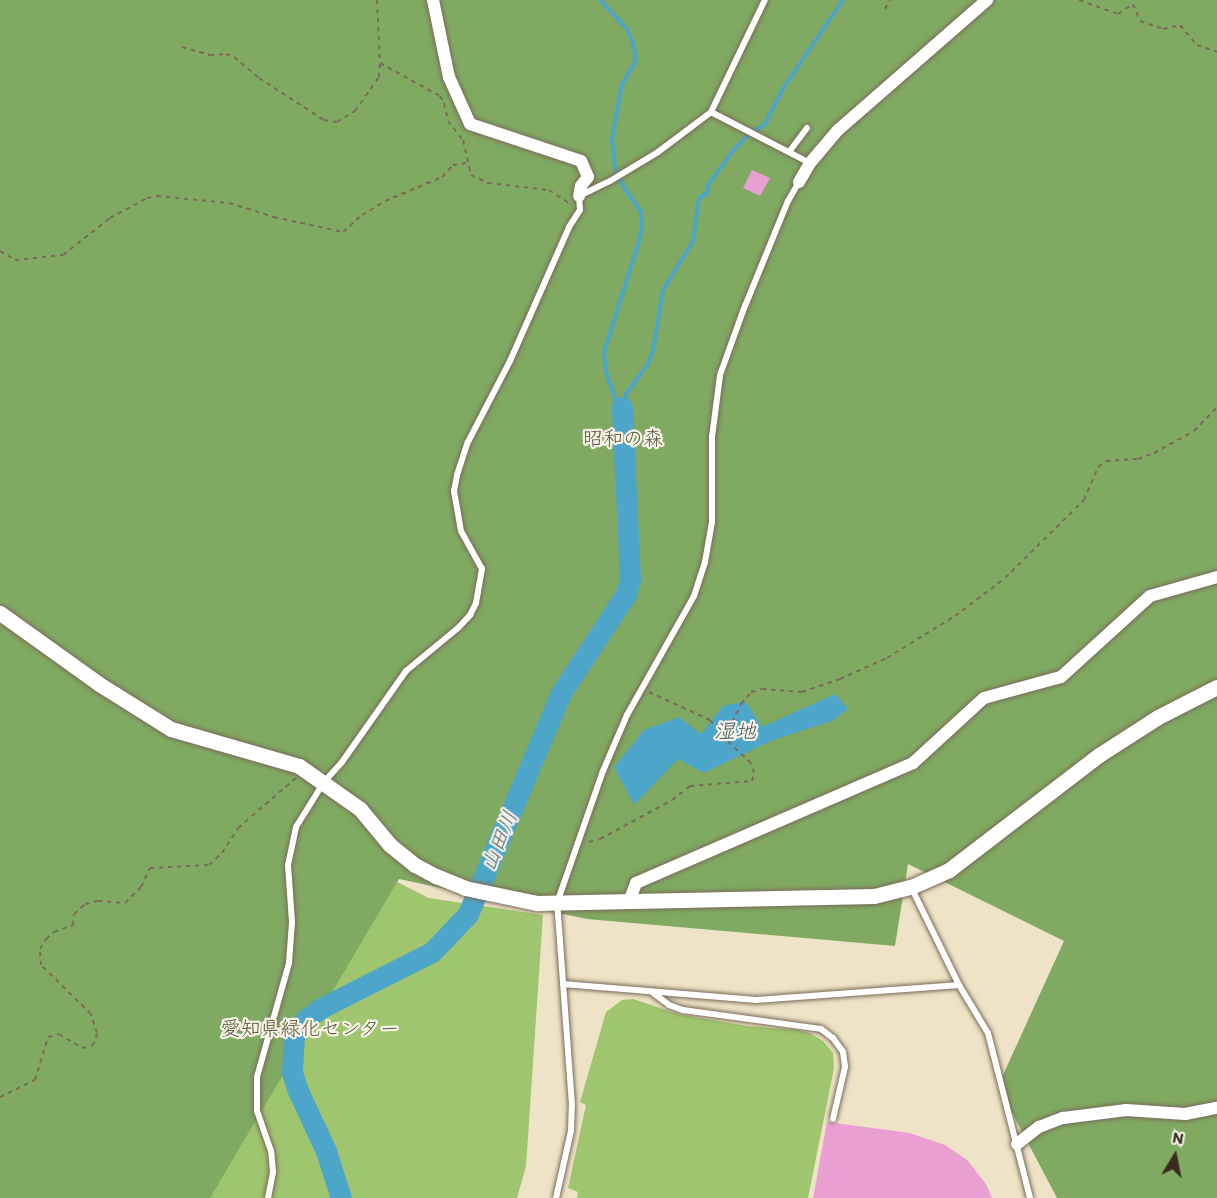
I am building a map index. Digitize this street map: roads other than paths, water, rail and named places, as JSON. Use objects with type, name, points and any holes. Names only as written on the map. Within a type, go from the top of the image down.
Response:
[{"type":"street","points":[[434,0],[449,77],[470,123],[495,134],[581,161],[588,177],[581,186],[579,195]]},
{"type":"street","points":[[799,182],[810,163],[838,130],[987,0]]},
{"type":"street","points":[[630,899],[636,883],[913,763],[984,698],[1061,677],[1150,596],[1217,577]]},
{"type":"street","points":[[0,613],[99,684],[171,729],[299,766],[360,810],[390,845],[415,865],[465,888],[537,903],[630,899],[771,900],[874,896],[911,887],[949,870],[1099,755],[1158,717],[1217,687]]},
{"type":"street","points":[[1017,1144],[1039,1127],[1063,1118],[1126,1110],[1185,1114],[1217,1108]]},
{"type":"lane","points":[[268,1198],[273,1172],[271,1151],[257,1111],[257,1077],[289,963],[292,922],[288,865],[291,840],[324,782],[342,762],[406,671],[458,628],[476,603],[482,568],[461,531],[454,491],[457,475],[468,442],[510,361],[570,227],[580,210],[579,195],[628,171],[658,152],[711,112],[765,0]]},
{"type":"lane","points":[[711,112],[810,163]]},
{"type":"lane","points":[[789,152],[807,128]]},
{"type":"lane","points":[[556,1198],[571,1131],[557,903],[603,771],[642,688],[698,585],[712,522],[712,437],[720,375],[742,311],[799,182]]},
{"type":"lane","points":[[911,887],[959,985],[988,1033],[1030,1198]]},
{"type":"lane","points":[[563,984],[756,1000],[959,985]]},
{"type":"lane","points":[[651,992],[669,1005],[683,1010],[821,1029],[833,1038],[843,1052],[844,1067],[833,1119]]},
{"type":"water","name":"湿地","points":[[835,694],[848,709],[832,721],[773,740],[704,773],[678,759],[634,805],[614,767],[644,730],[679,717],[701,734],[723,706],[745,701],[762,727]]},
{"type":"waterway","points":[[600,0],[627,29],[633,43],[636,60],[622,84],[612,139],[615,166],[623,186],[641,212],[642,222],[640,238],[604,352],[606,372],[616,401],[622,407],[626,394],[647,365],[653,351],[663,290],[693,241],[699,198],[708,192],[708,185],[731,153],[745,138],[765,124],[782,90],[843,0]]},
{"type":"waterway","name":"山田川","points":[[341,1198],[326,1151],[298,1091],[292,1072],[294,1034],[306,1019],[321,1008],[432,952],[468,914],[561,693],[626,594],[630,579],[622,407]]},
{"type":"park label","name":"昭和の森","points":[[623,438]]},
{"type":"park label","name":"愛知県緑化センター","points":[[310,1028]]}]
